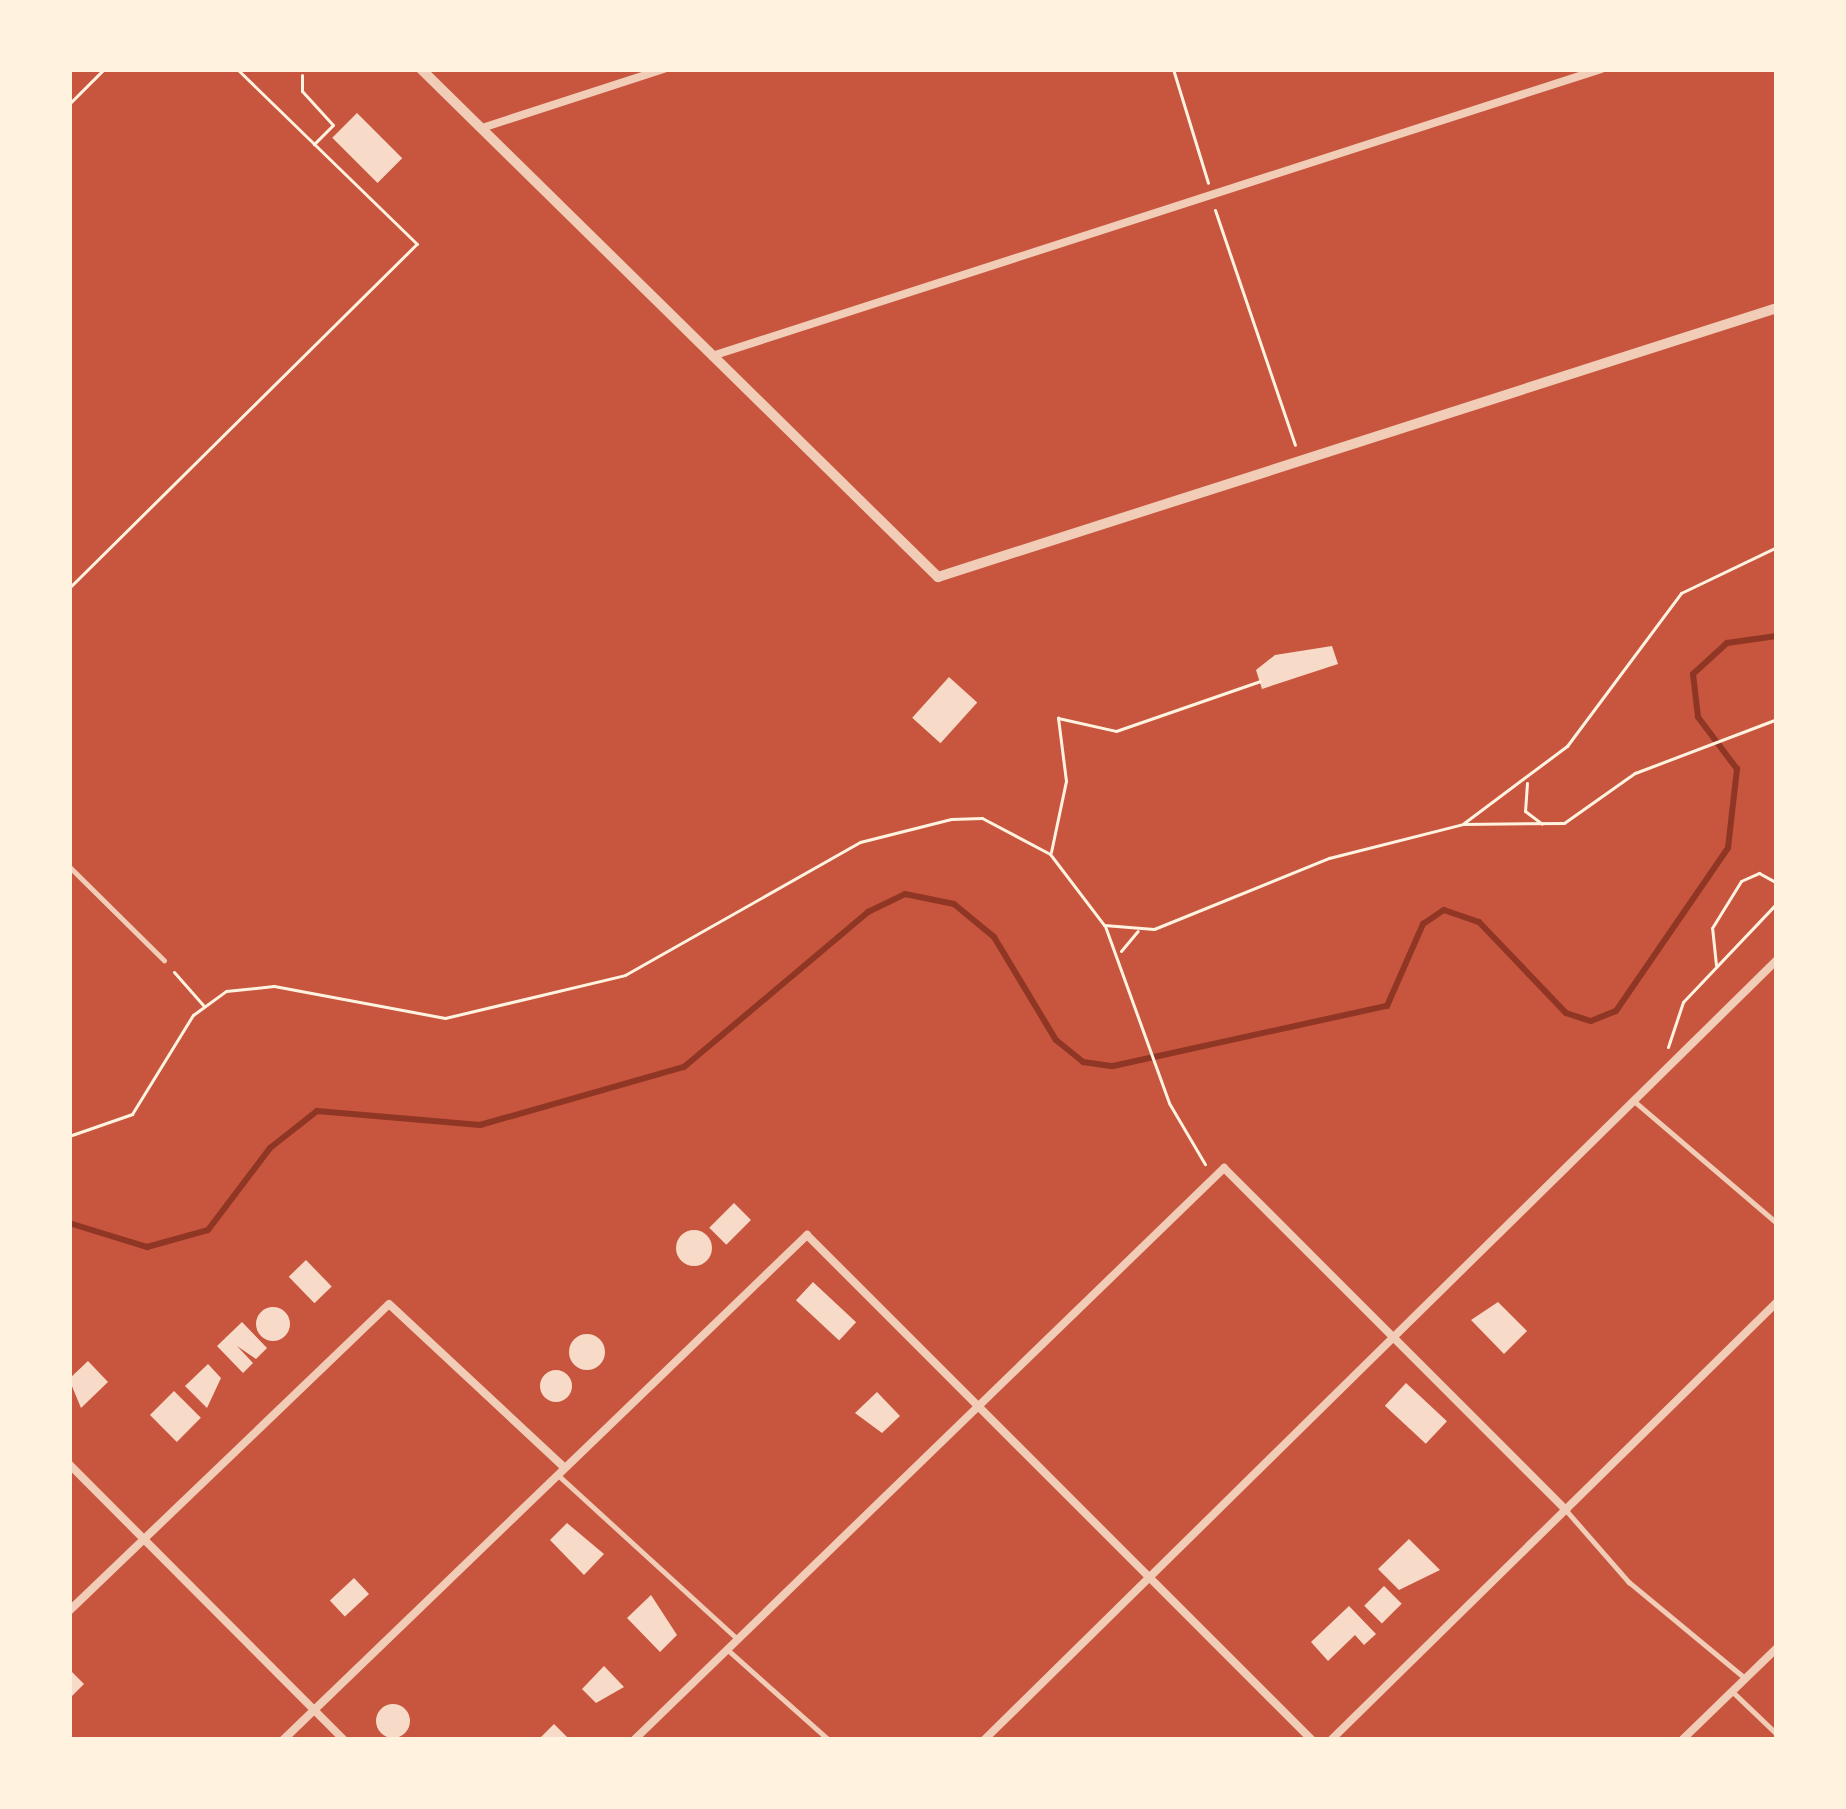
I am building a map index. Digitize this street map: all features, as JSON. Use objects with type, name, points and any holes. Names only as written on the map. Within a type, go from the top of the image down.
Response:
[{"type":"street","points":[[421,69],[938,577],[1777,308]]},
{"type":"street","points":[[481,128],[664,69]]},
{"type":"street","points":[[710,357],[1601,69]]},
{"type":"street","points":[[984,1740],[1777,960]]},
{"type":"street","points":[[634,1740],[1211,1173],[1224,1168],[1565,1510]]},
{"type":"street","points":[[283,1740],[807,1235],[1312,1740]]},
{"type":"street","points":[[1331,1740],[1777,1302]]},
{"type":"street","points":[[69,1611],[389,1304],[560,1471]]},
{"type":"street","points":[[69,1464],[344,1740]]},
{"type":"street","points":[[1682,1740],[1777,1648]]},
{"type":"lane","points":[[69,866],[164,960]]},
{"type":"lane","points":[[1634,1100],[1777,1223]]},
{"type":"lane","points":[[560,1471],[738,1639]]},
{"type":"lane","points":[[1565,1510],[1630,1582],[1746,1679]]},
{"type":"lane","points":[[727,1649],[829,1740]]},
{"type":"lane","points":[[1732,1692],[1777,1734]]},
{"type":"path","points":[[69,104],[104,69]]},
{"type":"path","points":[[69,588],[417,244],[237,69]]},
{"type":"path","points":[[1173,69],[1301,464]]},
{"type":"path","points":[[302,75],[302,91],[333,125],[313,146]]},
{"type":"path","points":[[1463,824],[1529,780],[1610,695],[1682,593],[1777,547]]},
{"type":"path","points":[[1051,854],[1066,781],[1058,718],[1116,731],[1259,681]]},
{"type":"path","points":[[1120,952],[1139,930],[1260,879],[1463,824],[1544,824],[1693,750],[1777,719]]},
{"type":"path","points":[[1529,780],[1522,802],[1544,824]]},
{"type":"path","points":[[69,1136],[132,1114],[205,1006],[226,991],[274,986],[445,1018],[625,975],[860,842],[982,818],[1051,854],[1104,925],[1120,952],[1142,1039],[1169,1103],[1211,1173]]},
{"type":"path","points":[[1719,968],[1712,928],[1741,881],[1759,873],[1777,883]]},
{"type":"path","points":[[1677,1058],[1669,1032],[1777,902]]},
{"type":"path","points":[[1104,925],[1139,930]]},
{"type":"path","points":[[164,960],[205,1006]]},
{"type":"building","points":[[357,113],[402,158],[378,183],[332,138]]},
{"type":"building","points":[[1332,646],[1338,664],[1262,689],[1256,670],[1275,655]]},
{"type":"building","points":[[949,677],[977,702],[940,743],[912,718]]},
{"type":"building","points":[[734,1203],[751,1220],[726,1245],[709,1228]]},
{"type":"building","points":[[694,1230],[707,1235],[712,1248],[707,1261],[694,1266],[681,1261],[676,1248],[681,1235]]},
{"type":"building","points":[[306,1260],[332,1287],[314,1303],[289,1277]]},
{"type":"building","points":[[813,1282],[856,1322],[839,1341],[796,1300]]},
{"type":"building","points":[[1498,1302],[1527,1331],[1504,1354],[1471,1320]]},
{"type":"building","points":[[273,1307],[285,1312],[290,1324],[285,1336],[273,1341],[261,1336],[256,1324],[261,1312]]},
{"type":"building","points":[[242,1322],[267,1348],[256,1359],[237,1346],[253,1363],[243,1373],[217,1346]]},
{"type":"building","points":[[587,1334],[599,1340],[605,1352],[599,1364],[587,1370],[575,1364],[569,1352],[575,1340]]},
{"type":"building","points":[[88,1361],[108,1382],[81,1408],[69,1379]]},
{"type":"building","points":[[208,1364],[221,1378],[207,1408],[185,1386]]},
{"type":"building","points":[[556,1370],[567,1375],[572,1386],[567,1397],[556,1402],[545,1397],[540,1386],[545,1375]]},
{"type":"building","points":[[1406,1383],[1447,1421],[1426,1444],[1385,1406]]},
{"type":"building","points":[[174,1391],[201,1418],[177,1442],[150,1415]]},
{"type":"building","points":[[877,1392],[900,1416],[882,1433],[855,1413]]},
{"type":"building","points":[[567,1523],[604,1554],[584,1575],[550,1540]]},
{"type":"building","points":[[1409,1539],[1440,1570],[1399,1590],[1378,1569]]},
{"type":"building","points":[[354,1578],[369,1594],[345,1617],[330,1601]]},
{"type":"building","points":[[1384,1586],[1402,1604],[1382,1623],[1364,1606]]},
{"type":"building","points":[[651,1595],[677,1635],[660,1652],[627,1618]]},
{"type":"building","points":[[1349,1606],[1376,1634],[1364,1645],[1355,1635],[1328,1661],[1311,1642]]},
{"type":"building","points":[[604,1666],[624,1687],[596,1703],[582,1689]]},
{"type":"building","points":[[69,1669],[84,1684],[69,1699]]},
{"type":"building","points":[[393,1704],[405,1709],[410,1721],[405,1733],[393,1738],[381,1733],[376,1721],[381,1709]]},
{"type":"building","points":[[554,1724],[570,1740],[538,1740]]},
{"type":"waterway","points":[[69,1223],[147,1247],[208,1230],[270,1148],[317,1111],[480,1125],[684,1067],[868,912],[905,894],[954,904],[994,937],[1056,1040],[1083,1062],[1113,1066],[1387,1006],[1423,924],[1444,910],[1479,922],[1566,1013],[1591,1021],[1616,1011],[1728,848],[1737,769],[1698,717],[1693,674],[1727,643],[1777,636]]}]
